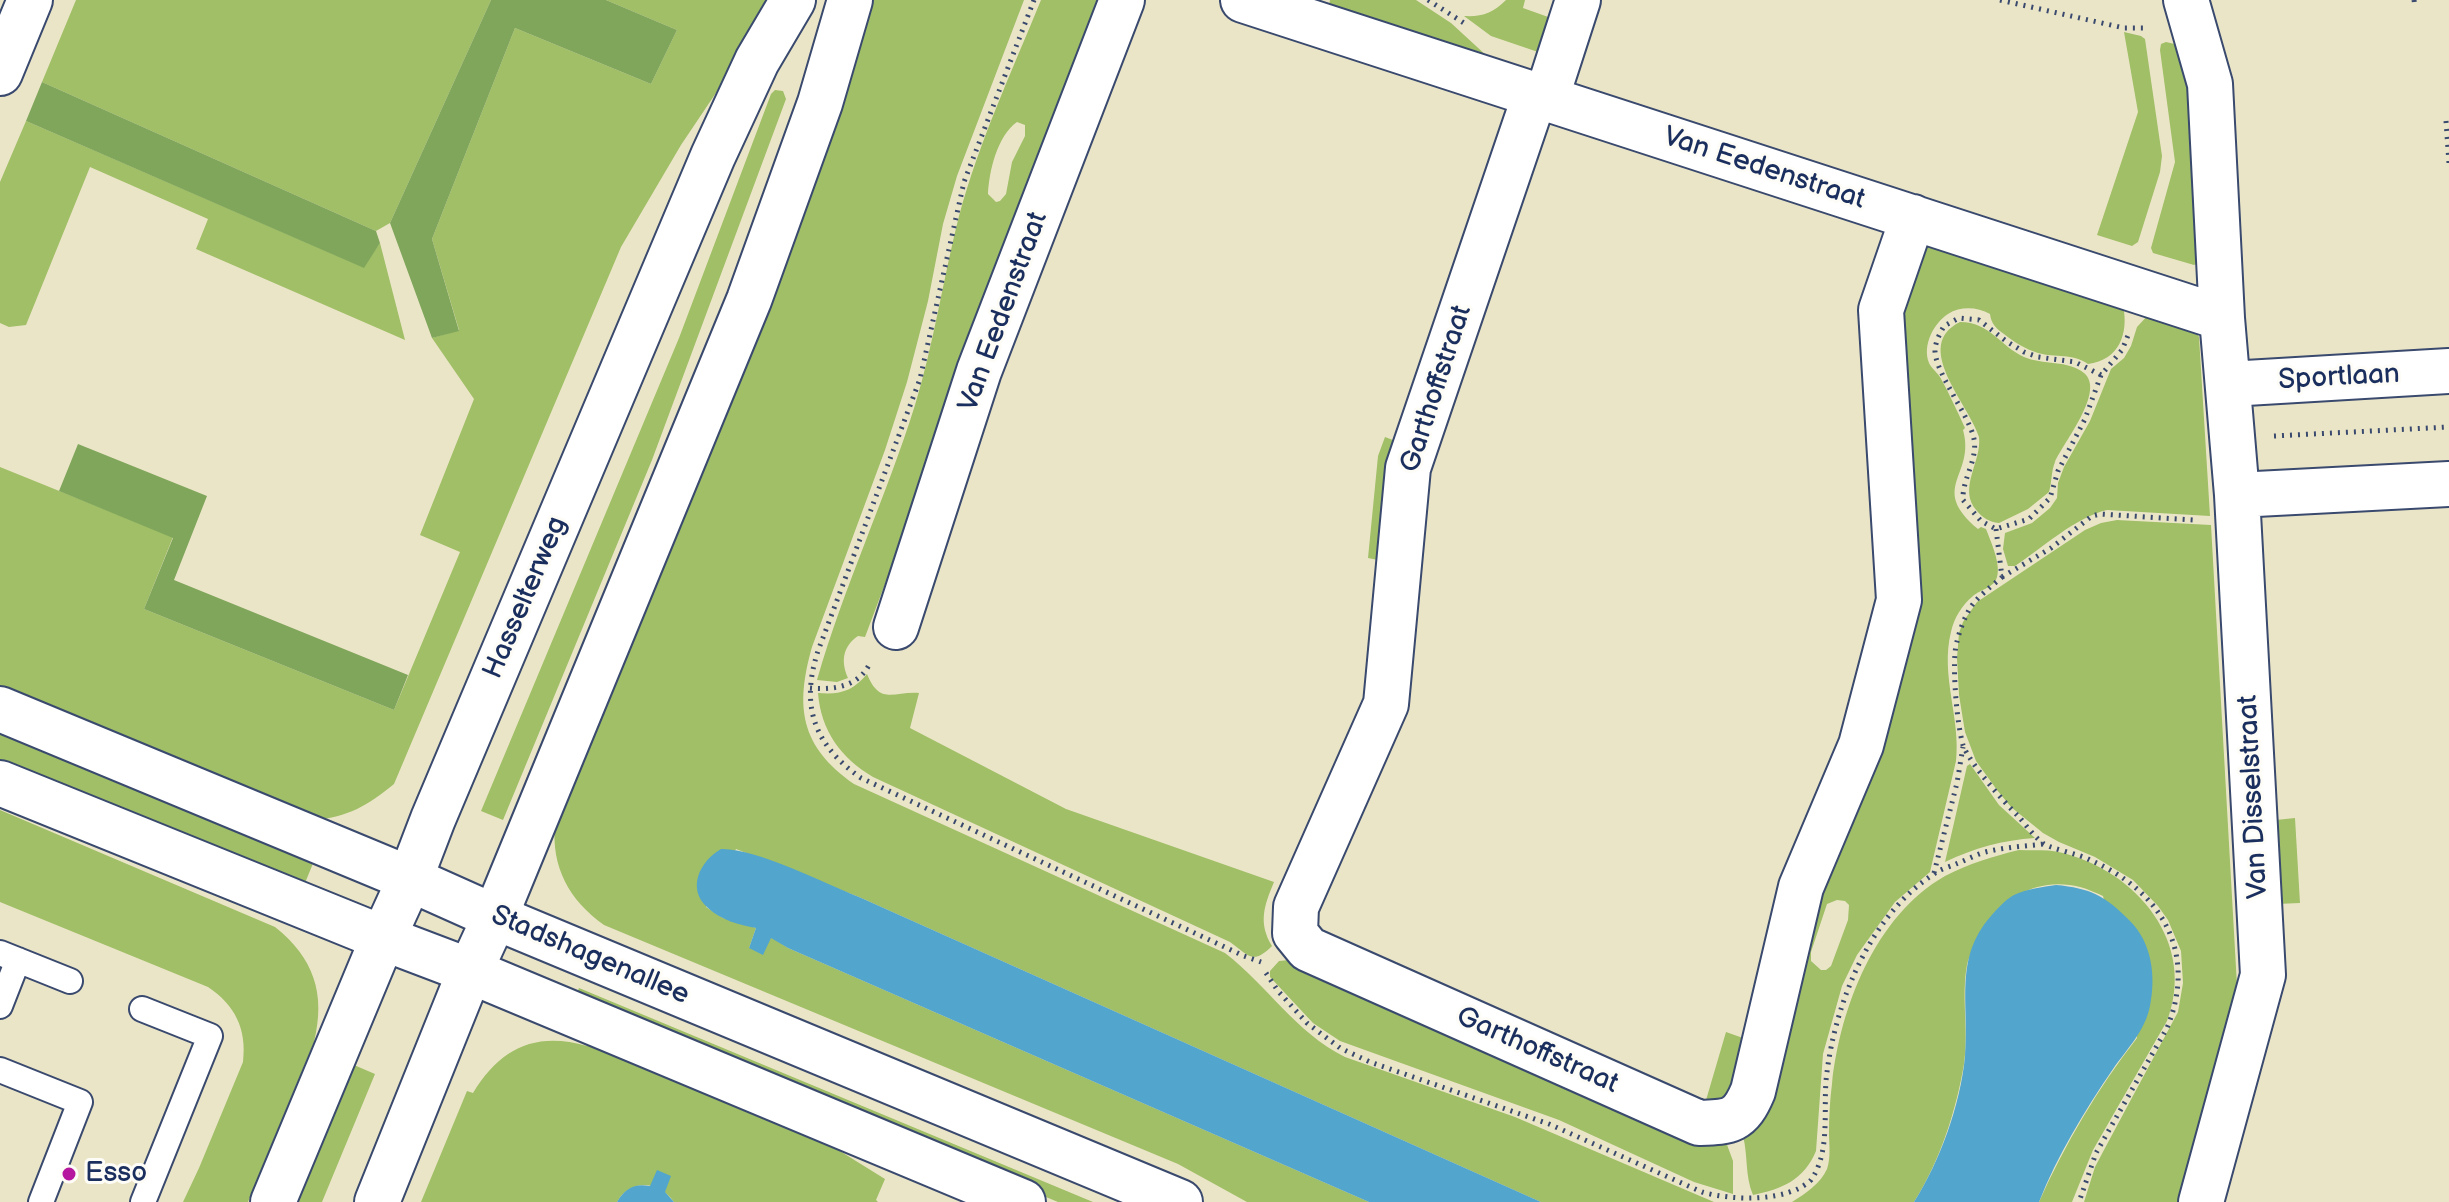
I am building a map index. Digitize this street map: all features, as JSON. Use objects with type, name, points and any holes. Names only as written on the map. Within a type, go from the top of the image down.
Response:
[{"type":"street","points":[[0,73],[30,0]]},
{"type":"street","name":"Hasselterweg","points":[[273,1202],[713,156],[757,61],[793,0]]},
{"type":"street","points":[[377,1202],[749,300],[820,103],[850,0]]},
{"type":"street","name":"Van Eedenstraat","points":[[896,627],[979,371],[1122,0]]},
{"type":"street","name":"Van Eedenstraat","points":[[1243,0],[2222,318]]},
{"type":"street","name":"Garthoffstraat","points":[[1578,0],[1540,97],[1408,468],[1386,704],[1296,907],[1295,933],[1308,949],[1699,1123],[1730,1122],[1747,1107],[1801,887],[1861,745],[1899,600],[1881,310],[1913,217]]},
{"type":"street","points":[[2190,14],[2210,84],[2222,318],[2229,384]]},
{"type":"street","name":"Sportlaan","points":[[2229,384],[2449,371]]},
{"type":"street","name":"Van Disselstraat","points":[[2201,1202],[2263,975],[2229,384]]},
{"type":"street","points":[[2238,509],[2449,484]]},
{"type":"street","name":"Stadshagenallee","points":[[0,709],[1180,1202]]},
{"type":"street","points":[[0,783],[470,971],[1023,1202]]},
{"type":"lane","points":[[0,1006],[9,957],[70,981]]},
{"type":"lane","points":[[142,1009],[210,1036],[143,1202]]},
{"type":"lane","points":[[0,1070],[80,1102],[41,1202]]},
{"type":"path","points":[[1034,0],[964,182],[920,379],[812,669],[810,707],[826,746],[842,764],[861,778],[1259,962],[1278,991],[1307,1023],[1340,1048],[1370,1062],[1549,1124],[1702,1192],[1725,1199],[1760,1201],[1783,1197],[1800,1189],[1811,1179],[1824,1139],[1827,1073],[1845,993],[1857,965],[1905,898],[1934,873],[1987,851],[2044,844],[2092,860],[2147,898],[2170,932],[2178,963],[2179,991],[2167,1028],[2096,1153],[2079,1202]]},
{"type":"path","points":[[2000,0],[2124,28],[2190,14]]},
{"type":"path","points":[[2446,121],[2449,163]]},
{"type":"path","points":[[2101,375],[2075,362],[2024,352],[1979,320],[1959,318],[1944,326],[1935,353],[1974,438],[1974,452],[1963,500],[1981,521],[1996,529],[2029,519],[2050,498],[2058,471],[2085,419],[2101,375],[2122,350],[2145,293]]},
{"type":"path","points":[[2269,437],[2449,427]]},
{"type":"path","points":[[1934,873],[1963,746],[1955,652],[1968,610],[2002,577],[2051,548],[2092,516],[2238,509]]},
{"type":"path","points":[[1996,529],[2002,577]]},
{"type":"path","points":[[810,688],[829,690],[855,680],[867,670],[873,655],[896,627]]},
{"type":"path","points":[[1963,746],[1995,793],[2044,844]]},
{"type":"path","points":[[1259,962],[1270,960],[1289,949],[1299,938]]},
{"type":"green space","points":[[76,0],[491,0],[390,223],[376,231],[42,82]]},
{"type":"green space","points":[[491,0],[606,0],[677,30],[651,84],[515,28],[432,239],[459,331],[432,338],[390,223]]},
{"type":"green space","points":[[606,0],[773,0],[621,247],[394,784],[357,809],[314,820],[0,698],[0,467],[173,537],[144,609],[394,710],[460,552],[420,535],[474,399],[432,338],[459,330],[432,239],[515,28],[651,84],[677,30]]},
{"type":"green space","points":[[874,0],[1024,0],[957,176],[907,382],[812,647],[804,688],[804,707],[812,740],[822,755],[854,784],[1225,953],[1311,1035],[1345,1057],[1515,1117],[1714,1202],[1541,1202],[859,897],[736,849],[706,907],[723,918],[756,928],[749,948],[771,937],[788,948],[1369,1202],[1247,1202],[1178,1164],[604,925],[572,893],[556,854],[555,824]]},
{"type":"green space","points":[[1041,0],[1105,0],[865,637],[858,636],[846,650],[844,666],[848,678],[837,682],[817,680],[915,405],[967,188]],"holes":[[[1017,122],[1025,125],[1025,136],[1012,162],[1006,194],[996,202],[988,194],[995,155],[1010,128]]]},
{"type":"green space","points":[[1330,0],[1416,0],[1451,23],[1488,57],[1329,5]]},
{"type":"green space","points":[[1506,0],[1525,0],[1523,8],[1551,18],[1538,52],[1491,36],[1464,16],[1487,13]]},
{"type":"green space","points":[[2124,32],[2145,39],[2162,156],[2138,242],[2132,246],[2097,235],[2138,112]]},
{"type":"green space","points":[[2161,44],[2179,45],[2194,84],[2198,263],[2194,265],[2153,253],[2151,248],[2175,162],[2160,50]]},
{"type":"green space","points":[[42,82],[376,231],[380,243],[364,268],[26,121]]},
{"type":"green space","points":[[775,90],[783,91],[786,99],[652,460],[503,820],[481,811],[679,338]]},
{"type":"green space","points":[[26,121],[363,267],[380,243],[405,340],[196,249],[208,219],[90,167],[26,325],[9,327],[0,323],[0,182]]},
{"type":"green space","points":[[1930,246],[2123,305],[2123,335],[2107,357],[2088,364],[2076,358],[2045,354],[2024,347],[1996,328],[1990,314],[1980,310],[1964,309],[1948,314],[1931,335],[1927,349],[1929,363],[1940,377],[1965,428],[1964,459],[1955,491],[1956,502],[1978,529],[1986,529],[1997,560],[1997,577],[1993,584],[1965,603],[1951,632],[1948,664],[1956,729],[1956,761],[1930,872],[1895,902],[1857,955],[1842,986],[1823,1054],[1816,1151],[1811,1161],[1791,1182],[1753,1195],[1743,1136],[1816,893],[1877,752],[1899,313],[1923,248]],"holes":[[[1845,901],[1849,905],[1848,920],[1831,966],[1821,970],[1811,961],[1811,952],[1827,904]]]},
{"type":"green space","points":[[2149,314],[2195,331],[2199,337],[2210,516],[2107,510],[2083,519],[2015,566],[2008,566],[2003,549],[2005,533],[2032,523],[2057,498],[2064,467],[2090,421],[2111,369],[2124,358],[2137,327]]},
{"type":"green space","points":[[1960,322],[1987,330],[2024,357],[2078,369],[2089,381],[2087,404],[2055,462],[2049,492],[2028,509],[1999,523],[1984,518],[1971,503],[1970,485],[1979,437],[1947,376],[1942,360],[1941,345],[1946,332]]},
{"type":"green space","points":[[1385,437],[1398,442],[1378,560],[1368,558],[1378,456]]},
{"type":"green space","points":[[78,444],[207,496],[174,580],[408,675],[394,710],[144,609],[173,538],[59,491]]},
{"type":"green space","points":[[2117,520],[2211,525],[2238,1003],[2184,1202],[2084,1202],[2095,1167],[2178,1012],[2183,983],[2181,951],[2168,920],[2133,880],[2095,857],[2043,833],[2011,807],[1976,761],[1965,732],[1959,695],[1959,633],[1977,602],[2085,530]]},
{"type":"green space","points":[[867,674],[883,694],[919,693],[910,728],[1066,809],[1274,882],[1264,914],[1265,930],[1272,946],[1260,955],[1251,956],[1230,942],[873,777],[851,761],[835,742],[823,719],[818,693],[846,691]]},
{"type":"green space","points":[[0,724],[316,856],[303,888],[0,761]]},
{"type":"green space","points":[[1970,764],[1999,805],[2035,838],[1989,846],[1945,862],[1967,766]]},
{"type":"green space","points":[[0,810],[275,927],[308,964],[317,993],[314,1042],[248,1202],[183,1202],[243,1062],[241,1029],[232,1010],[208,987],[0,902]]},
{"type":"green space","points":[[2295,818],[2300,903],[2277,904],[2276,820]]},
{"type":"green space","points":[[2019,850],[2063,853],[2090,862],[2115,876],[2154,915],[2167,939],[2174,965],[2174,992],[2167,1021],[2093,1150],[2072,1202],[2039,1202],[2083,1117],[2137,1038],[2103,896],[2064,884],[2034,888],[2007,902],[1986,923],[1972,951],[1965,977],[1965,1052],[1961,1082],[1939,1153],[1914,1202],[1792,1202],[1817,1183],[1827,1169],[1831,1090],[1843,1025],[1865,966],[1881,939],[1920,893],[1945,876]]},
{"type":"green space","points":[[1289,960],[1694,1139],[1726,1142],[1733,1161],[1733,1194],[1694,1182],[1559,1120],[1340,1041],[1313,1023],[1270,977],[1270,971],[1279,961]]},
{"type":"green space","points":[[579,988],[1093,1202],[1058,1202],[574,1000]]},
{"type":"green space","points":[[1726,1032],[1743,1038],[1735,1097],[1704,1107]]},
{"type":"green space","points":[[591,1039],[764,1104],[885,1179],[876,1200],[878,1202],[674,1202],[661,1190],[645,1185],[630,1189],[617,1202],[421,1202],[467,1091],[473,1093],[495,1065],[521,1047],[551,1041],[587,1046]]},
{"type":"green space","points":[[354,1065],[375,1074],[322,1202],[298,1202]]},
{"type":"water","points":[[721,849],[752,854],[809,875],[1541,1202],[1369,1202],[771,938],[763,955],[749,948],[756,928],[719,916],[701,901],[698,876],[707,861]]},
{"type":"water","points":[[2056,885],[2079,888],[2097,895],[2130,921],[2143,939],[2152,972],[2152,995],[2144,1024],[2082,1117],[2039,1202],[1914,1202],[1940,1151],[1959,1095],[1965,1057],[1967,966],[1979,932],[2014,895]]},
{"type":"water","points":[[657,1170],[671,1176],[665,1192],[674,1202],[617,1202],[631,1188],[650,1186]]},
{"type":"place","name":"Esso","points":[[69,1174]]}]
